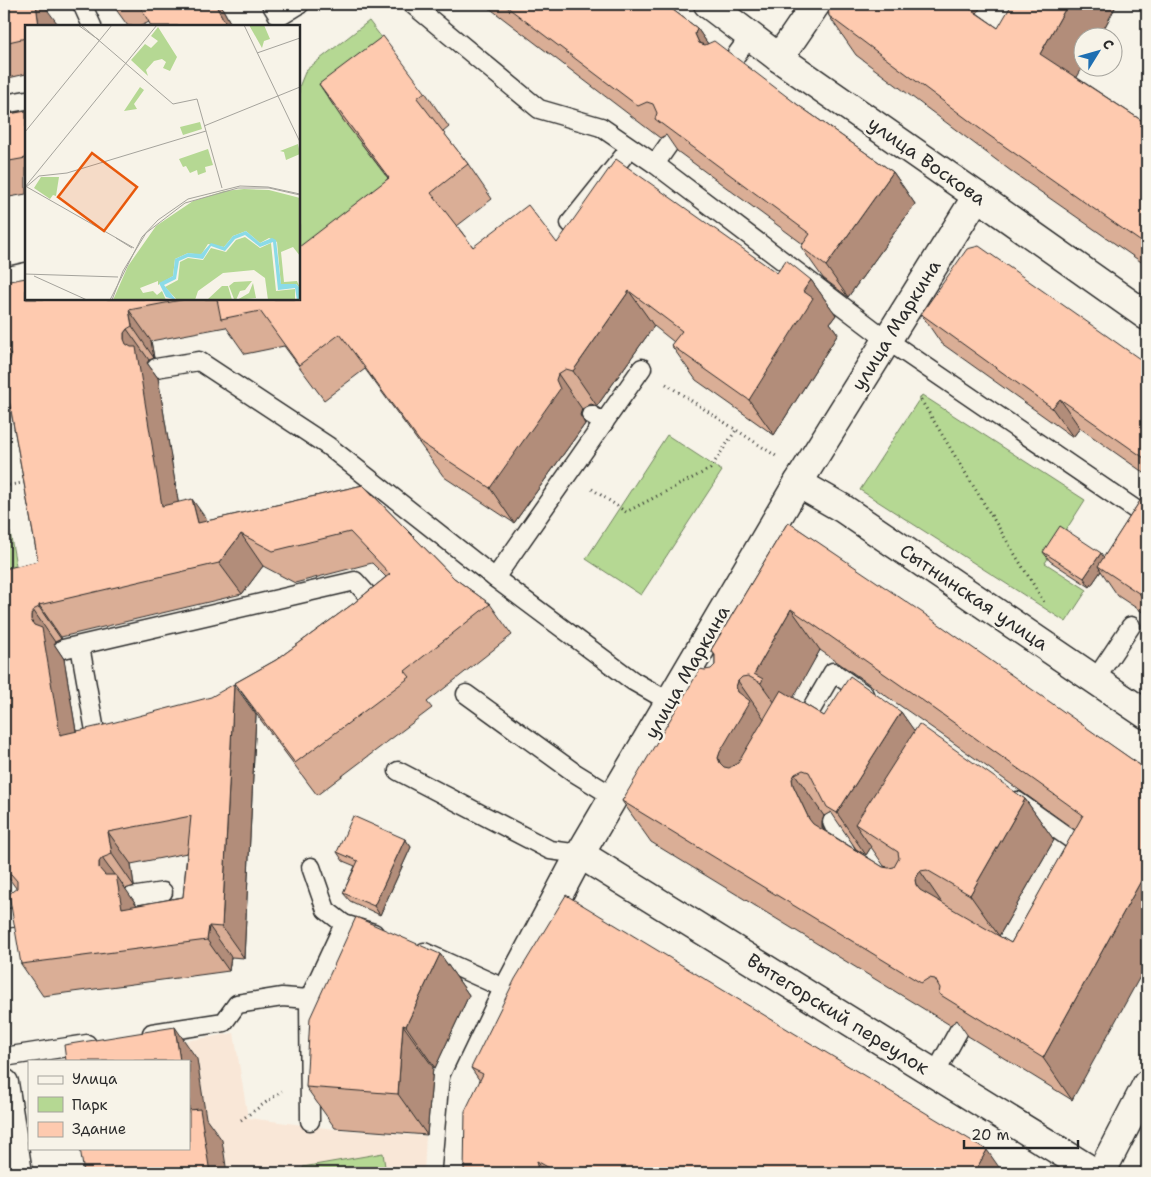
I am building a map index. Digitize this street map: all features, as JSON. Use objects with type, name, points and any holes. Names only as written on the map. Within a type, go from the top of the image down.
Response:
[{"type":"street","name":"улица Воскова","points":[[708,4],[779,58],[1147,316]]},
{"type":"street","points":[[779,58],[816,4]]},
{"type":"street","name":"улица Маркина","points":[[456,1173],[464,1082],[508,990],[580,854],[670,702],[694,676],[798,483],[977,196]]},
{"type":"street","name":"Сытнинская улица","points":[[798,483],[842,508],[1147,715]]},
{"type":"street","name":"Вытегорский переулок","points":[[580,854],[1095,1173]]},
{"type":"street","points":[[4,1083],[18,1173]]},
{"type":"street","points":[[1102,1173],[1147,1084]]},
{"type":"lane","points":[[82,4],[92,25]]},
{"type":"lane","points":[[276,16],[300,4]]},
{"type":"lane","points":[[412,4],[539,110],[601,128],[655,164],[887,340],[1142,514],[1130,546]]},
{"type":"lane","points":[[728,66],[751,36]]},
{"type":"lane","points":[[4,104],[25,100]]},
{"type":"lane","points":[[655,164],[669,144]]},
{"type":"lane","points":[[570,223],[630,148]]},
{"type":"lane","points":[[4,277],[25,272]]},
{"type":"lane","points":[[156,368],[199,361],[328,446],[495,578],[632,681],[670,702]]},
{"type":"lane","points":[[495,578],[569,472],[597,419],[642,368]]},
{"type":"lane","points":[[63,649],[355,581],[383,612],[367,624]]},
{"type":"lane","points":[[1095,680],[1131,626]]},
{"type":"lane","points":[[80,646],[98,748],[117,743]]},
{"type":"lane","points":[[782,732],[794,739],[833,672],[881,706]]},
{"type":"lane","points":[[466,694],[575,773],[614,797]]},
{"type":"lane","points":[[398,771],[550,850],[580,854]]},
{"type":"lane","points":[[1002,790],[1082,847],[1072,864]]},
{"type":"lane","points":[[832,822],[848,856],[863,865]]},
{"type":"lane","points":[[310,867],[326,910],[344,924],[387,937]]},
{"type":"lane","points":[[131,897],[163,892]]},
{"type":"lane","points":[[4,919],[29,915]]},
{"type":"lane","points":[[310,1121],[309,999],[344,924]]},
{"type":"lane","points":[[405,944],[508,990]]},
{"type":"lane","points":[[140,1035],[224,1022],[237,1004],[282,997],[309,999]]},
{"type":"lane","points":[[935,1074],[959,1030]]},
{"type":"lane","points":[[4,1057],[100,1042]]},
{"type":"path","points":[[642,368],[776,457]]},
{"type":"path","points":[[918,395],[1045,604]]},
{"type":"path","points":[[569,472],[626,512],[710,470],[736,430]]},
{"type":"path","points":[[4,486],[30,481]]},
{"type":"path","points":[[241,1120],[310,1071]]},
{"type":"shaded area","points":[[234,1033],[248,1118],[334,1129],[426,1136],[424,1173],[99,1173],[182,1150],[190,1150],[190,1060],[82,1060],[82,1058]]},
{"type":"green space","points":[[369,21],[407,71],[344,120],[385,175],[469,169],[300,300],[300,85],[306,70]]},
{"type":"green space","points":[[235,300],[300,300],[279,316],[240,325]]},
{"type":"green space","points":[[922,395],[1085,500],[1045,563],[1087,590],[1066,622],[860,490]]},
{"type":"green space","points":[[667,435],[722,471],[641,595],[586,559]]},
{"type":"green space","points":[[10,532],[21,593],[4,597],[4,533]]},
{"type":"green space","points":[[383,1153],[386,1173],[304,1173],[303,1167]]},
{"type":"building","points":[[4,4],[36,4],[39,25],[25,25],[25,38],[4,43]]},
{"type":"building","points":[[139,4],[215,4],[226,25],[150,25]]},
{"type":"building","points":[[503,4],[665,4],[697,28],[695,34],[699,43],[705,45],[714,41],[798,105],[893,172],[826,266],[801,247],[810,234],[655,119],[657,113],[653,104],[647,102],[638,106]]},
{"type":"building","points":[[828,4],[963,4],[998,28],[1012,4],[1068,4],[1040,54],[1147,124],[1147,246],[987,134],[829,16]]},
{"type":"building","points":[[383,36],[425,92],[417,98],[468,164],[431,193],[473,247],[528,205],[557,243],[616,159],[777,273],[786,260],[811,280],[803,291],[813,298],[749,400],[671,345],[682,331],[629,291],[573,371],[566,369],[558,374],[556,380],[560,389],[490,488],[420,442],[340,334],[299,365],[260,311],[221,319],[217,300],[300,300],[300,246],[389,178],[319,84]]},
{"type":"building","points":[[25,111],[25,158],[4,162],[4,115]]},
{"type":"building","points":[[979,246],[1147,364],[1147,460],[1060,399],[1052,408],[921,314],[967,249]]},
{"type":"building","points":[[25,278],[25,300],[181,300],[129,310],[132,326],[124,333],[126,344],[136,347],[162,506],[192,499],[198,523],[363,485],[454,578],[490,604],[405,671],[410,677],[295,763],[235,683],[276,660],[390,574],[350,532],[273,551],[241,534],[219,563],[39,605],[39,607],[33,610],[31,620],[34,625],[42,628],[60,735],[211,697],[234,684],[222,927],[209,926],[207,940],[21,964],[9,894],[17,888],[17,881],[11,874],[5,873],[4,862],[4,569],[38,561],[4,372],[4,367],[8,365],[11,356],[8,350],[4,348],[4,282]],"holes":[[[191,816],[183,897],[122,908],[116,875],[105,875],[99,868],[99,862],[102,858],[112,854],[108,832]]]},
{"type":"building","points":[[1147,490],[1147,583],[1140,594],[1098,566]]},
{"type":"building","points":[[788,522],[923,613],[1147,770],[1147,870],[1043,1058],[939,994],[940,988],[935,979],[929,978],[921,983],[622,801],[700,669],[711,669],[715,665],[715,655],[711,650]],"holes":[[[791,609],[1083,815],[1011,943],[920,890],[915,880],[920,871],[927,870],[970,895],[1025,799],[919,724],[855,824],[898,852],[899,858],[894,867],[883,867],[813,824],[809,819],[793,785],[792,779],[795,774],[803,770],[809,772],[827,807],[837,813],[901,712],[850,676],[824,716],[781,690],[738,763],[729,768],[724,767],[718,758],[750,701],[738,692],[736,687],[738,681],[742,677],[748,676],[761,683],[763,679],[754,674]]]},
{"type":"building","points":[[1060,526],[1101,553],[1084,578],[1043,552]]},
{"type":"building","points":[[353,816],[405,839],[374,906],[343,893],[358,861],[337,852]]},
{"type":"building","points":[[566,895],[987,1150],[974,1173],[558,1173],[537,1161],[537,1173],[464,1173],[465,1111],[483,1074],[471,1068],[515,979]]},
{"type":"building","points":[[356,917],[440,954],[406,1026],[403,1025],[398,1094],[306,1087],[310,1018]]},
{"type":"building","points":[[175,1027],[180,1060],[66,1060],[64,1045]]},
{"type":"building","points":[[200,1109],[210,1173],[84,1173],[80,1150],[190,1150],[190,1110]]},
{"type":"building","points":[[1147,1155],[1147,1173],[1138,1173]]}]
